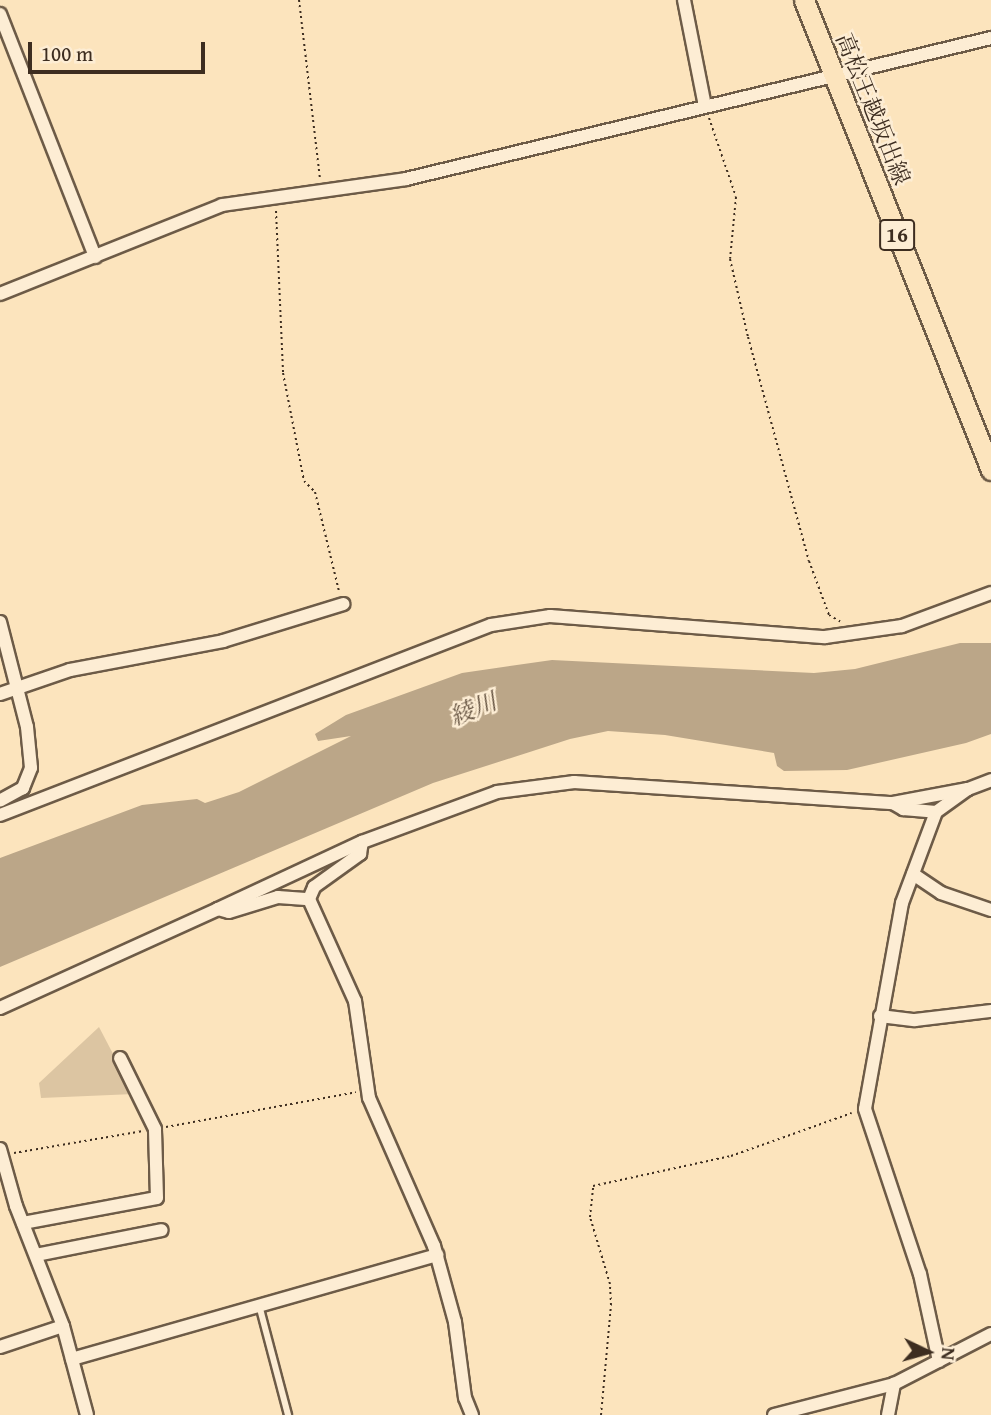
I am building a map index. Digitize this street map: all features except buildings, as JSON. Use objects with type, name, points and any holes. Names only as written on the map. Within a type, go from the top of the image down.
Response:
[{"type":"main road","name":"高松王越坂出線","points":[[804,0],[991,470]]},
{"type":"street","points":[[684,0],[705,106]]},
{"type":"street","points":[[0,14],[95,257]]},
{"type":"street","points":[[0,293],[95,257],[201,211],[322,193],[520,153],[991,38]]},
{"type":"street","points":[[0,815],[448,639],[521,618],[600,618],[825,637],[902,626],[991,593]]},
{"type":"street","points":[[0,694],[70,670],[223,641],[342,604]]},
{"type":"street","points":[[0,622],[18,688],[31,768],[23,788],[0,802]]},
{"type":"street","points":[[0,1008],[362,842],[497,792],[574,782],[893,803],[968,789],[991,780]]},
{"type":"street","points":[[939,1361],[920,1274],[865,1109],[902,903],[936,811],[968,789]]},
{"type":"street","points":[[893,803],[903,809],[936,811]]},
{"type":"street","points":[[362,842],[360,854],[314,887],[309,899],[355,1001],[368,1090],[437,1255],[455,1322],[465,1398],[472,1415]]},
{"type":"street","points":[[912,874],[941,893],[991,910]]},
{"type":"street","points":[[218,909],[229,912],[278,897],[309,899]]},
{"type":"street","points":[[880,1017],[915,1020],[991,1011]]},
{"type":"street","points":[[23,1223],[157,1198],[155,1129],[120,1058]]},
{"type":"street","points":[[0,1149],[1,1163],[63,1326],[87,1415]]},
{"type":"street","points":[[36,1255],[162,1230]]},
{"type":"street","points":[[72,1359],[437,1255]]},
{"type":"street","points":[[0,1347],[63,1326]]},
{"type":"street","points":[[774,1415],[894,1384],[991,1334]]},
{"type":"street","points":[[888,1415],[894,1384]]},
{"type":"lane","points":[[259,1305],[288,1415]]},
{"type":"path","points":[[299,0],[322,193]]},
{"type":"path","points":[[705,106],[736,197],[730,259],[785,474],[829,615],[850,622]]},
{"type":"path","points":[[275,200],[283,373],[304,481],[315,492],[342,604]]},
{"type":"path","points":[[9,1184],[15,1152],[368,1090]]},
{"type":"path","points":[[601,1415],[611,1295],[590,1217],[593,1186],[731,1156],[865,1109]]},
{"type":"shaded area","points":[[99,1027],[134,1094],[41,1098],[39,1083]]},
{"type":"water","name":"綾川","points":[[960,643],[991,643],[991,734],[966,743],[847,770],[784,771],[777,766],[774,753],[665,735],[608,731],[570,739],[433,783],[0,967],[0,858],[142,805],[197,799],[205,803],[239,792],[351,736],[318,741],[315,734],[346,715],[462,673],[552,660],[814,673],[855,669]]}]
